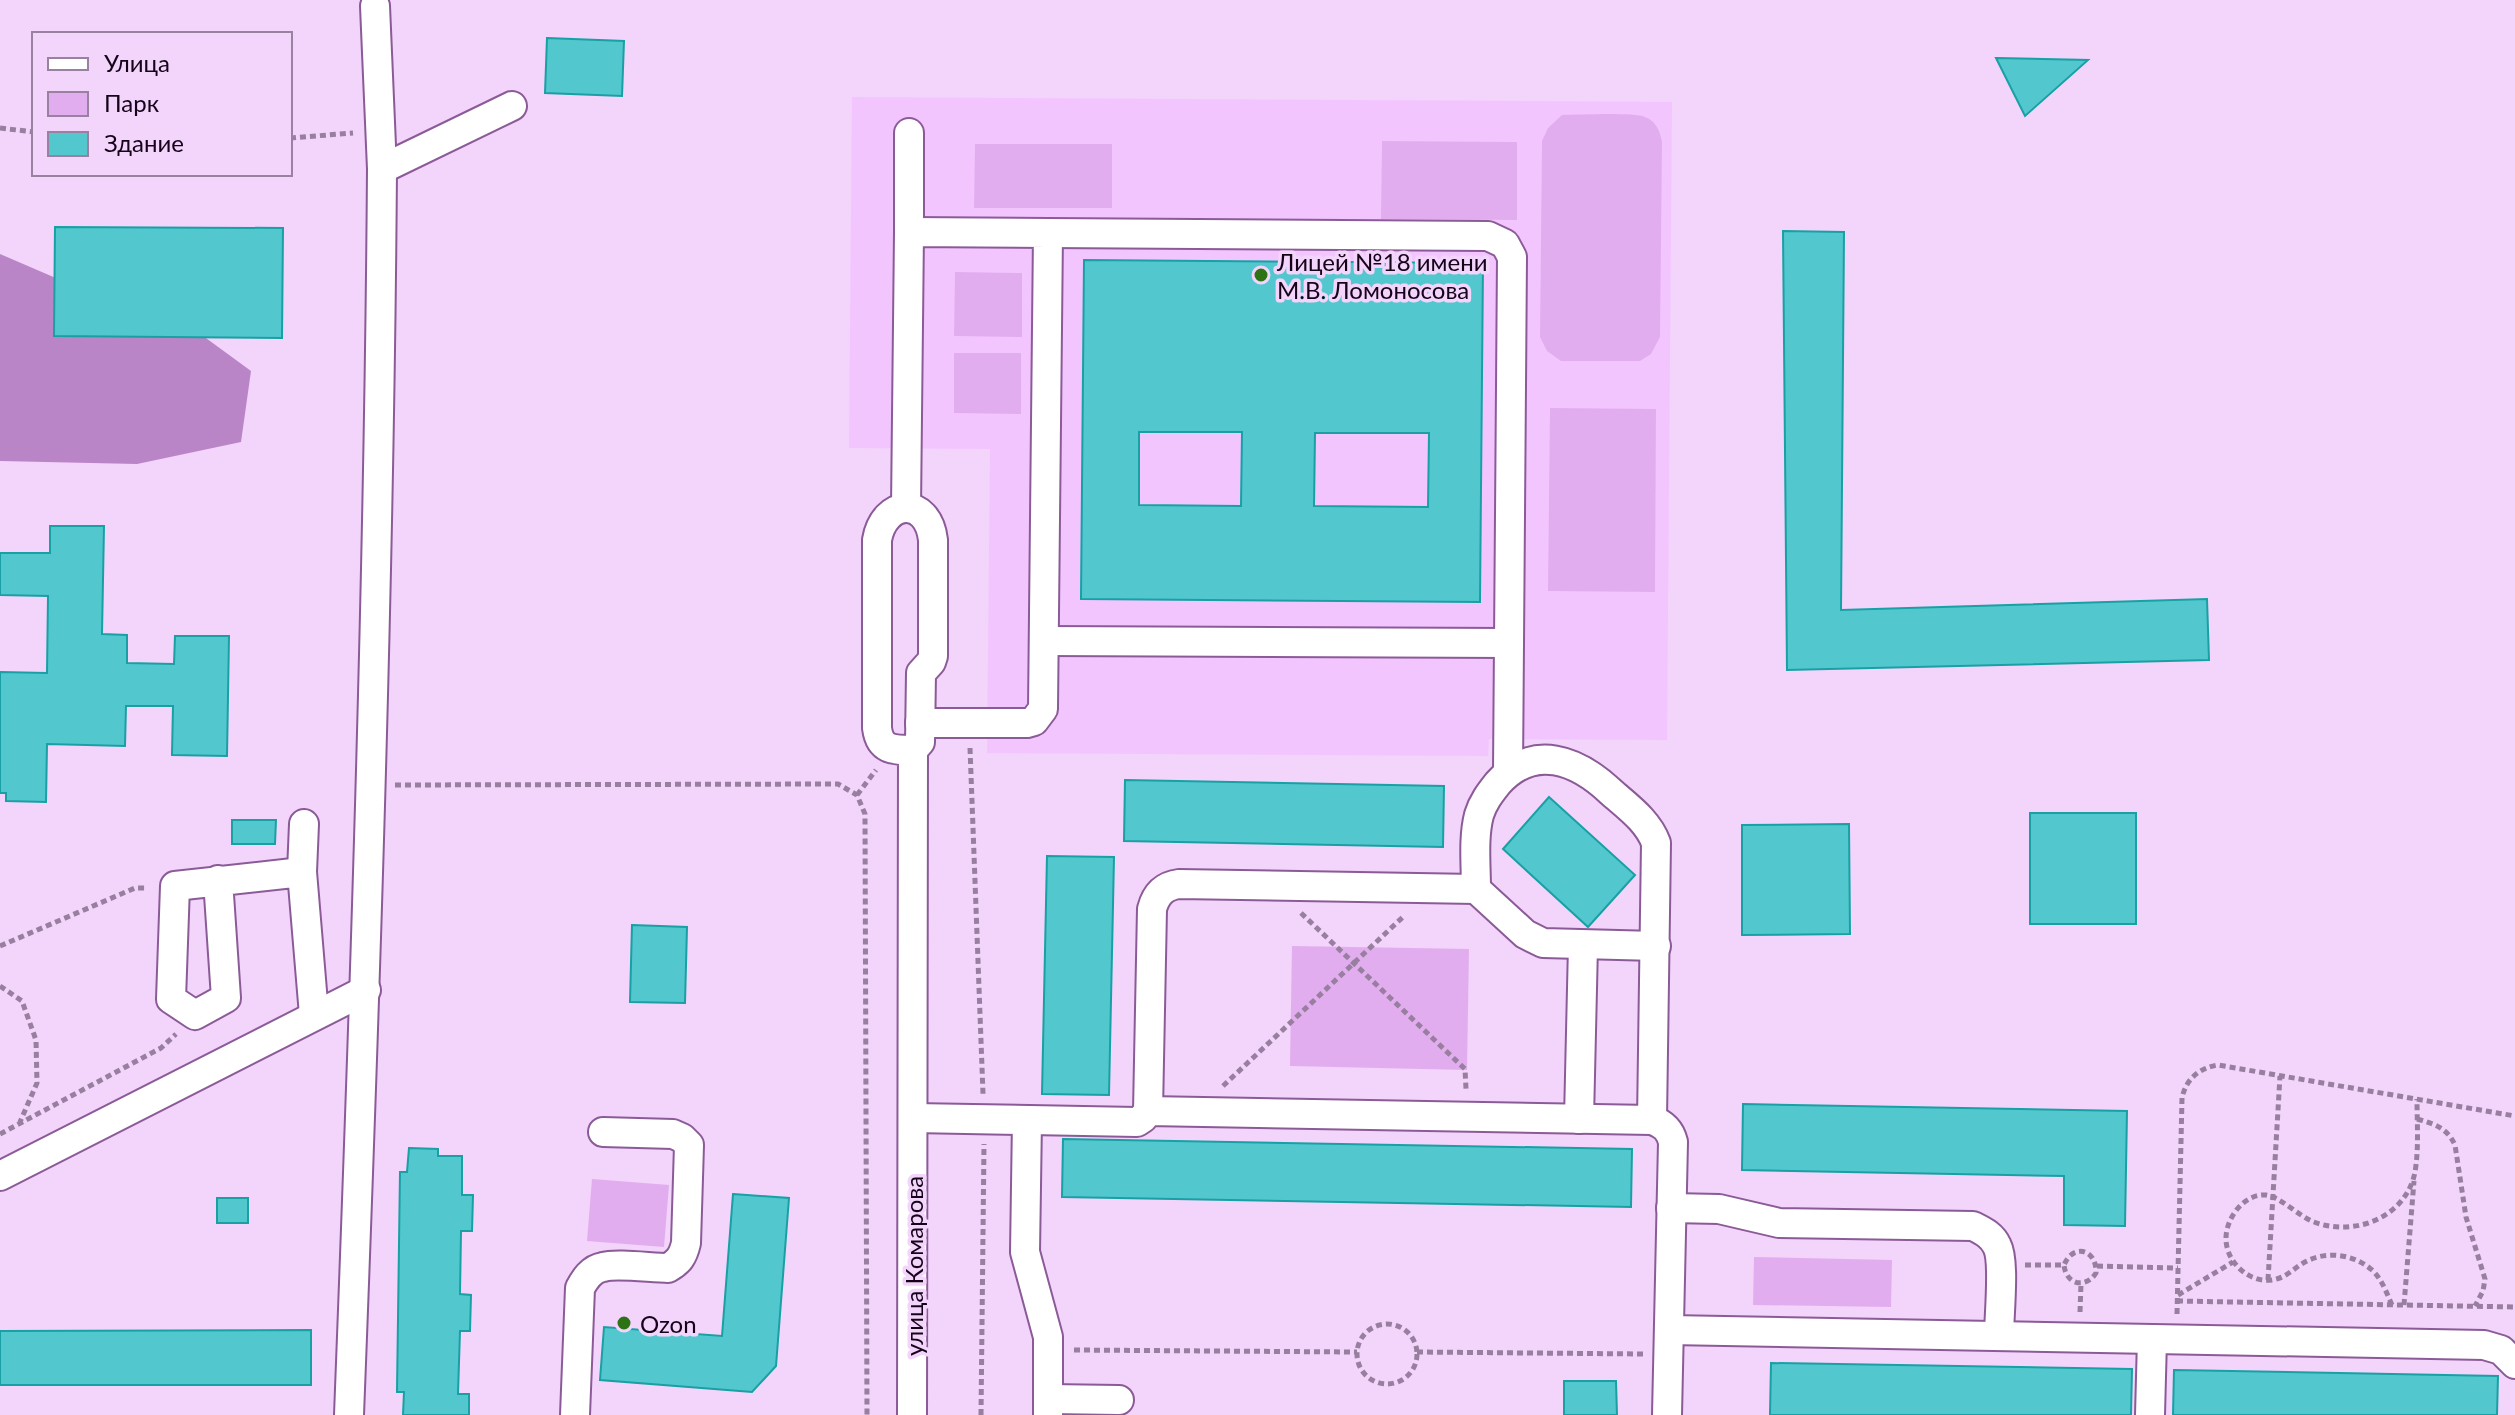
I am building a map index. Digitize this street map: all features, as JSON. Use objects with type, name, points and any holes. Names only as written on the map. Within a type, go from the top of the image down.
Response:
[{"type":"street","points":[[349,1415],[366,990],[381,371],[382,169],[375,6]]},
{"type":"street","points":[[382,169],[512,106]]},
{"type":"street","points":[[909,133],[906,508],[892,512],[884,520],[877,540],[877,728],[878,737],[885,747],[913,750]]},
{"type":"street","points":[[909,232],[1488,236],[1505,244],[1512,257],[1508,772]]},
{"type":"street","points":[[920,723],[1027,723],[1039,716],[1044,702],[1048,233]]},
{"type":"street","name":"улица Комарова","points":[[906,508],[914,509],[927,519],[933,540],[933,656],[921,673],[920,742],[913,750],[912,1415]]},
{"type":"street","points":[[1045,641],[1509,643]]},
{"type":"street","points":[[1476,889],[1479,815],[1487,796],[1508,772],[1533,760],[1544,759],[1576,767],[1597,779],[1650,829],[1657,849],[1652,1120]]},
{"type":"street","points":[[304,824],[302,872],[314,1015]]},
{"type":"street","points":[[218,880],[226,998],[195,1015],[171,999],[175,886],[218,880],[302,872]]},
{"type":"street","points":[[913,1118],[1137,1122],[1143,1118],[1148,1111],[1154,901],[1165,888],[1179,884],[1476,889],[1531,938],[1550,944],[1656,946]]},
{"type":"street","points":[[1579,1119],[1583,945]]},
{"type":"street","points":[[0,1176],[366,990]]},
{"type":"street","points":[[1148,1111],[1652,1120],[1666,1127],[1673,1142],[1667,1415]]},
{"type":"street","points":[[1027,1120],[1025,1252],[1045,1322],[1049,1350],[1049,1407],[1119,1400]]},
{"type":"street","points":[[575,1415],[580,1288],[584,1280],[603,1266],[668,1268],[683,1255],[686,1243],[689,1145],[673,1134],[603,1132]]},
{"type":"street","points":[[1671,1208],[1727,1210],[1779,1223],[1973,1226],[1992,1237],[2000,1254],[1999,1336]]},
{"type":"street","points":[[1669,1342],[1999,1336],[2484,1345],[2501,1350],[2515,1364]]},
{"type":"street","points":[[2150,1415],[2152,1339]]},
{"type":"path","points":[[0,128],[32,132]]},
{"type":"path","points":[[292,138],[381,131]]},
{"type":"path","points":[[970,723],[984,1119],[981,1415]]},
{"type":"path","points":[[371,785],[838,784],[857,795],[865,814],[867,1415]]},
{"type":"path","points":[[1272,885],[1465,1069],[1466,1117]]},
{"type":"path","points":[[0,946],[135,888],[175,886]]},
{"type":"path","points":[[1196,1112],[1434,888]]},
{"type":"path","points":[[0,986],[22,1001],[36,1040],[37,1083],[20,1123]]},
{"type":"path","points":[[0,1134],[161,1048],[195,1015]]},
{"type":"path","points":[[2515,1116],[2218,1065],[2208,1067],[2194,1075],[2184,1090],[2177,1301],[2515,1307]]},
{"type":"path","points":[[2268,1280],[2280,1076]]},
{"type":"path","points":[[2404,1305],[2418,1148],[2417,1099]]},
{"type":"path","points":[[2417,1119],[2441,1127],[2455,1145],[2466,1217],[2485,1279],[2475,1306]]},
{"type":"path","points":[[2392,1305],[2375,1273],[2363,1263],[2348,1257],[2318,1257],[2282,1277],[2268,1280],[2253,1278],[2233,1262],[2225,1236],[2234,1212],[2244,1202],[2265,1195],[2312,1222],[2342,1228],[2358,1227],[2393,1210],[2414,1176]]},
{"type":"path","points":[[2081,1251],[2088,1253],[2097,1266],[2093,1278],[2081,1284],[2068,1279],[2064,1265],[2073,1253],[2081,1251]]},
{"type":"path","points":[[2178,1296],[2233,1262]]},
{"type":"path","points":[[2000,1264],[2064,1265]]},
{"type":"path","points":[[2097,1266],[2178,1268]]},
{"type":"path","points":[[1387,1323],[1402,1327],[1413,1338],[1417,1352],[1414,1366],[1406,1377],[1393,1383],[1379,1383],[1367,1377],[1359,1365],[1357,1352],[1361,1337],[1372,1327],[1387,1323]]},
{"type":"path","points":[[1417,1352],[1669,1342]]},
{"type":"path","points":[[1049,1350],[1357,1352]]},
{"type":"shaded area","name":"Лицей №18 имени М.В. Ломоносова","points":[[852,97],[1672,102],[1667,740],[1489,739],[1488,756],[987,753],[990,449],[849,448]]},
{"type":"shaded area","points":[[0,254],[79,288],[184,322],[251,371],[241,442],[137,464],[0,461]]},
{"type":"green space","points":[[1562,115],[1638,115],[1652,121],[1660,134],[1660,337],[1651,354],[1640,361],[1561,361],[1547,351],[1540,337],[1542,141],[1548,128]]},
{"type":"green space","points":[[1382,141],[1517,142],[1517,220],[1381,219]]},
{"type":"green space","points":[[975,144],[1112,144],[1112,208],[974,208]]},
{"type":"green space","points":[[955,272],[1022,273],[1022,337],[954,336]]},
{"type":"green space","points":[[954,353],[1021,353],[1021,414],[954,413]]},
{"type":"green space","points":[[1550,408],[1656,409],[1655,592],[1548,591]]},
{"type":"green space","points":[[1292,946],[1469,949],[1467,1070],[1290,1066]]},
{"type":"green space","points":[[592,1179],[669,1185],[664,1247],[587,1241]]},
{"type":"green space","points":[[1754,1257],[1892,1260],[1891,1307],[1753,1305]]},
{"type":"building","points":[[547,38],[624,41],[622,96],[545,93]]},
{"type":"building","points":[[1996,58],[2088,60],[2025,116]]},
{"type":"building","points":[[55,227],[283,228],[282,338],[54,336]]},
{"type":"building","points":[[1783,231],[1844,232],[1841,610],[2207,599],[2209,660],[1787,670]]},
{"type":"building","points":[[1084,260],[1483,263],[1480,602],[1081,599]],"holes":[[[1139,432],[1242,432],[1241,506],[1139,505]],[[1315,433],[1429,433],[1428,507],[1314,506]]]},
{"type":"building","points":[[50,526],[104,526],[102,634],[127,635],[127,663],[174,664],[175,636],[229,636],[227,756],[172,755],[173,706],[126,706],[125,746],[47,744],[46,802],[6,801],[6,793],[0,793],[0,672],[47,673],[48,596],[0,595],[0,553],[50,553]]},
{"type":"building","points":[[1125,780],[1444,786],[1443,847],[1124,841]]},
{"type":"building","points":[[1549,797],[1635,875],[1588,927],[1503,849]]},
{"type":"building","points":[[2030,813],[2136,813],[2136,924],[2030,924]]},
{"type":"building","points":[[232,820],[276,820],[275,844],[232,844]]},
{"type":"building","points":[[1849,824],[1850,934],[1742,935],[1742,825]]},
{"type":"building","points":[[1047,856],[1114,857],[1109,1095],[1042,1094]]},
{"type":"building","points":[[632,925],[687,927],[685,1003],[630,1002]]},
{"type":"building","points":[[1743,1104],[2127,1111],[2125,1226],[2064,1225],[2064,1176],[1742,1170]]},
{"type":"building","points":[[1063,1139],[1632,1149],[1631,1207],[1062,1197]]},
{"type":"building","points":[[409,1148],[438,1149],[438,1156],[462,1156],[462,1195],[473,1195],[472,1231],[461,1231],[460,1294],[471,1295],[470,1331],[460,1331],[458,1394],[469,1394],[469,1415],[403,1415],[404,1392],[397,1392],[400,1172],[407,1172]]},
{"type":"building","points":[[733,1194],[789,1198],[776,1366],[752,1392],[600,1380],[604,1327],[722,1336]]},
{"type":"building","points":[[217,1198],[248,1198],[248,1223],[217,1223]]},
{"type":"building","points":[[311,1330],[311,1385],[0,1385],[0,1331]]},
{"type":"building","points":[[1771,1363],[2132,1369],[2131,1415],[1770,1415]]},
{"type":"building","points":[[2174,1370],[2498,1376],[2497,1415],[2173,1415]]},
{"type":"building","points":[[1564,1381],[1616,1381],[1617,1415],[1564,1415]]},
{"type":"place","name":"Лицей №18 имени М.В. Ломоносова","points":[[1261,275]]},
{"type":"place","name":"Ozon","points":[[624,1323]]}]
